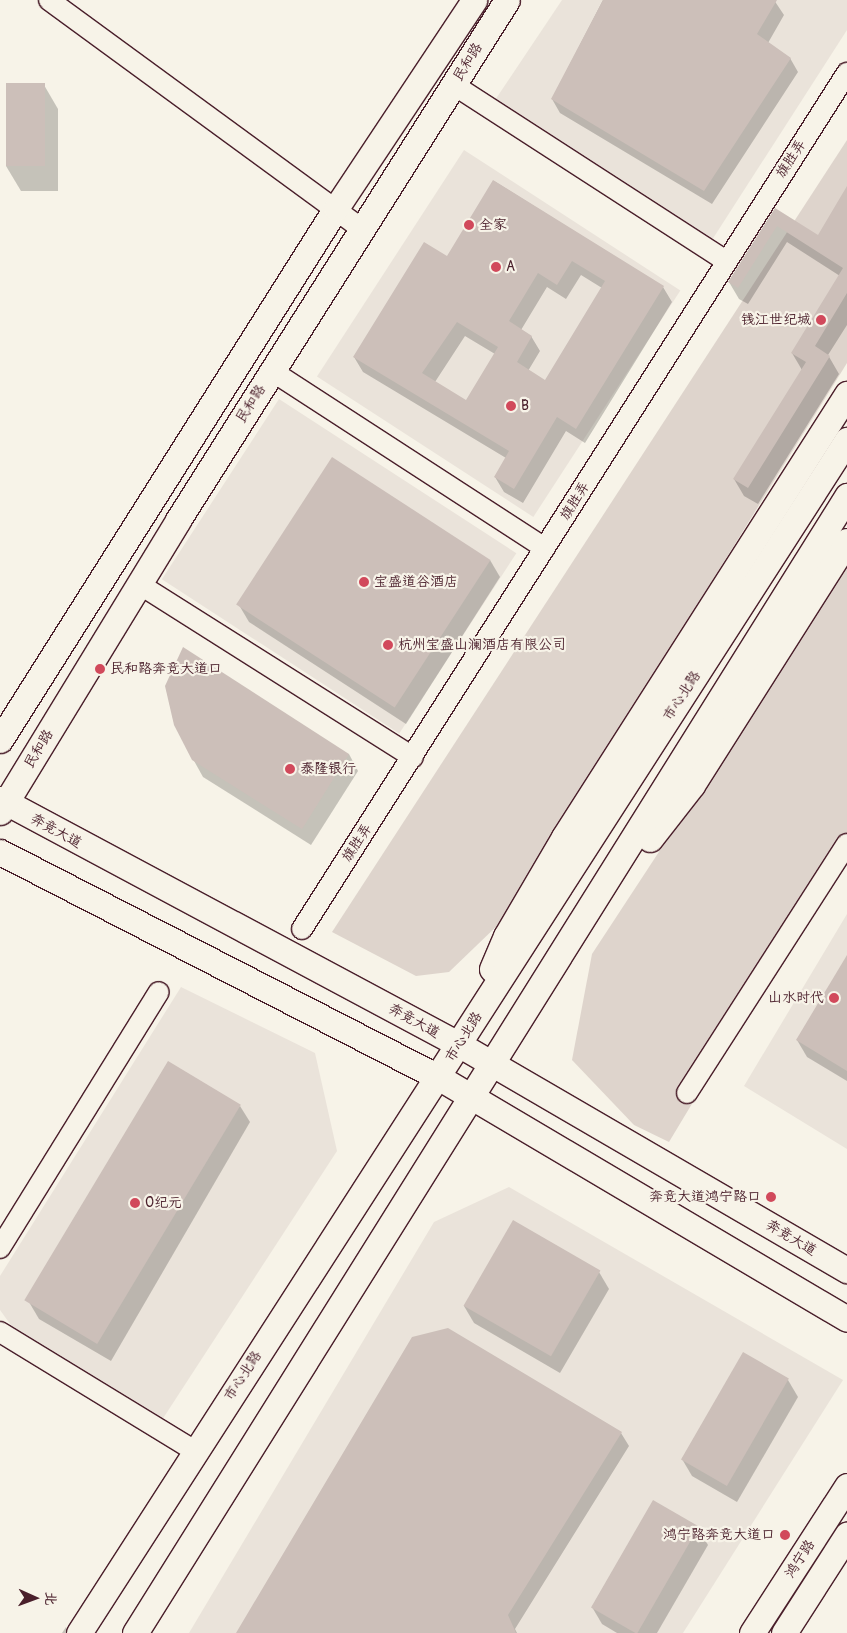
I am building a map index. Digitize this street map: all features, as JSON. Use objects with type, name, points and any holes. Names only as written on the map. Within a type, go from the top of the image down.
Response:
[{"type":"main road","name":"民和路","points":[[0,740],[336,208],[474,0]]},
{"type":"main road","name":"民和路","points":[[2,805],[272,371],[508,0]]},
{"type":"main road","points":[[460,1046],[510,928],[847,394]]},
{"type":"main road","name":"市心北路","points":[[78,1633],[438,1077],[460,1046],[847,440]]},
{"type":"main road","points":[[135,1633],[473,1098],[847,496]]},
{"type":"main road","points":[[571,940],[692,785],[847,541]]},
{"type":"main road","name":"奔竞大道","points":[[2,805],[460,1046],[492,1067],[847,1270]]},
{"type":"main road","points":[[0,852],[438,1077],[847,1319]]},
{"type":"main road","name":"鸿宁路","points":[[752,1633],[847,1486]]},
{"type":"main road","name":"鸿宁路","points":[[784,1633],[847,1535]]},
{"type":"street","points":[[49,0],[336,208],[363,230]]},
{"type":"street","name":"旗胜弄","points":[[302,929],[847,73]]},
{"type":"street","points":[[454,85],[726,261]]},
{"type":"street","points":[[272,371],[545,548]]},
{"type":"street","points":[[139,584],[412,757]]},
{"type":"street","points":[[687,1092],[847,844]]},
{"type":"street","points":[[0,1248],[159,992]]},
{"type":"street","points":[[0,1332],[195,1451]]},
{"type":"shaded area","points":[[562,0],[847,0],[847,30],[703,254],[485,115]]},
{"type":"shaded area","points":[[847,140],[847,363],[501,922],[449,972],[416,976],[332,932]]},
{"type":"shaded area","points":[[464,150],[680,291],[533,517],[317,376]]},
{"type":"shaded area","points":[[279,399],[516,553],[399,733],[162,579]]},
{"type":"shaded area","points":[[847,565],[847,846],[669,1142],[634,1125],[572,1060],[592,954]]},
{"type":"shaded area","points":[[847,914],[847,1149],[744,1086]]},
{"type":"shaded area","points":[[181,987],[315,1053],[337,1151],[160,1423],[13,1328],[0,1310],[0,1276]]},
{"type":"shaded area","points":[[509,1187],[843,1380],[683,1633],[189,1633],[434,1222]]},
{"type":"building","points":[[603,0],[777,0],[757,34],[791,58],[704,191],[551,99]]},
{"type":"building","points":[[6,83],[45,83],[45,166],[6,166]]},
{"type":"building","points":[[493,180],[664,286],[576,429],[557,417],[514,489],[494,477],[509,451],[353,357],[424,242],[447,256]],"holes":[[[572,261],[605,281],[545,380],[517,362],[532,336],[509,321],[538,273],[557,285]],[[457,322],[498,347],[466,400],[422,373]]]},
{"type":"building","name":"钱江世纪城","points":[[847,186],[847,293],[815,346],[830,356],[748,488],[733,479],[806,362],[791,353],[843,268],[777,226],[738,288],[728,282],[775,208],[818,235]]},
{"type":"building","name":"宝盛道谷酒店","points":[[332,457],[491,560],[395,708],[236,605]]},
{"type":"building","points":[[183,647],[349,754],[302,829],[192,760],[174,725],[165,686]]},
{"type":"building","name":"山水时代","points":[[847,955],[847,1071],[796,1040]]},
{"type":"building","name":"O纪元","points":[[168,1061],[241,1105],[97,1344],[24,1300]]},
{"type":"building","points":[[513,1220],[600,1270],[551,1356],[463,1306]]},
{"type":"building","points":[[448,1328],[622,1432],[508,1615],[516,1633],[236,1633],[412,1337]]},
{"type":"building","points":[[743,1352],[789,1378],[727,1486],[681,1459]]},
{"type":"building","points":[[653,1500],[699,1526],[637,1633],[591,1607]]},
{"type":"place","name":"全家","points":[[469,225]]},
{"type":"place","name":"A","points":[[496,267]]},
{"type":"place","name":"钱江世纪城","points":[[821,320]]},
{"type":"place","name":"B","points":[[511,406]]},
{"type":"place","name":"宝盛道谷酒店","points":[[364,582]]},
{"type":"place","name":"杭州宝盛山澜酒店有限公司","points":[[388,645]]},
{"type":"place","name":"民和路奔竞大道口","points":[[100,669]]},
{"type":"place","name":"泰隆银行","points":[[290,769]]},
{"type":"place","name":"山水时代","points":[[834,998]]},
{"type":"place","name":"奔竞大道鸿宁路口","points":[[771,1197]]},
{"type":"place","name":"O纪元","points":[[135,1203]]},
{"type":"place","name":"鸿宁路奔竞大道口","points":[[785,1535]]}]
